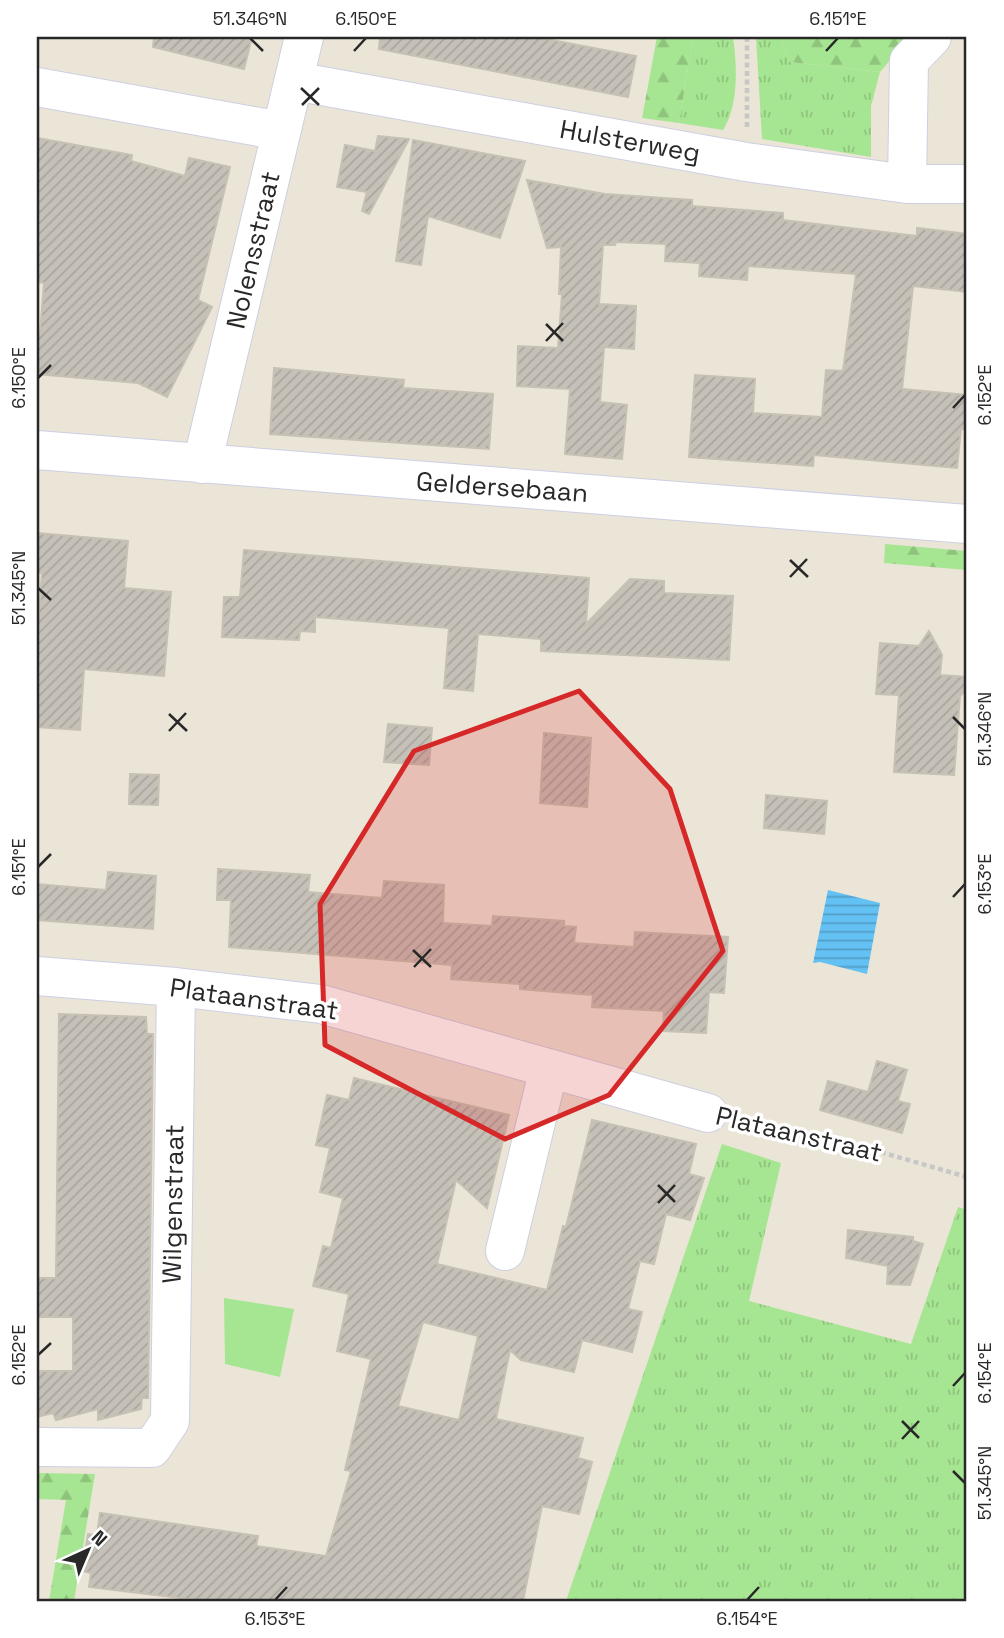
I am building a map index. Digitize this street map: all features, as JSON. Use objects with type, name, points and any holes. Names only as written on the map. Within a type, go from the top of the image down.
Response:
[{"type":"street","name":"Nolensstraat","points":[[202,464],[304,37]]},
{"type":"street","points":[[907,184],[909,61],[932,37]]},
{"type":"street","name":"Hulsterweg","points":[[294,81],[746,162],[907,184],[967,184]]},
{"type":"street","points":[[37,87],[281,131]]},
{"type":"street","name":"Geldersebaan","points":[[37,450],[967,524]]},
{"type":"street","name":"Plataanstraat","points":[[37,976],[176,987],[321,1004],[708,1113]]},
{"type":"street","name":"Wilgenstraat","points":[[37,1447],[152,1448],[170,1421],[176,987]]},
{"type":"street","points":[[505,1251],[549,1068]]},
{"type":"path","points":[[746,162],[747,37]]},
{"type":"path","name":"Plataanstraat","points":[[708,1113],[870,1149],[967,1177]]},
{"type":"highlighted area","points":[[579,691],[670,789],[723,951],[609,1095],[505,1139],[325,1045],[320,904],[414,751]]},
{"type":"green space","points":[[657,37],[693,37],[679,123],[642,118]]},
{"type":"green space","points":[[693,37],[733,37],[736,72],[734,97],[723,130],[679,123]]},
{"type":"green space","points":[[756,37],[781,37],[790,62],[880,72],[871,106],[871,157],[762,139]]},
{"type":"green space","points":[[781,37],[908,39],[880,72],[790,62]]},
{"type":"green space","points":[[885,544],[967,551],[967,570],[884,563]]},
{"type":"green space","points":[[722,1144],[781,1163],[749,1301],[911,1344],[958,1207],[967,1210],[967,1601],[566,1601]]},
{"type":"green space","points":[[224,1298],[294,1309],[280,1377],[225,1364]]},
{"type":"green space","points":[[37,1473],[95,1474],[74,1601],[49,1601],[66,1500],[37,1499]]},
{"type":"water","points":[[828,890],[880,903],[867,974],[820,962],[813,963]]},
{"type":"building","points":[[154,37],[252,37],[244,69],[153,47]]},
{"type":"building","points":[[380,37],[536,37],[636,56],[628,97],[379,49]]},
{"type":"building","points":[[378,136],[409,139],[369,214],[362,211],[367,192],[337,187],[345,145],[375,151]]},
{"type":"building","points":[[37,138],[132,155],[131,161],[185,176],[189,158],[230,167],[198,300],[212,307],[167,397],[138,383],[37,374],[37,333],[40,333],[44,283],[37,282]]},
{"type":"building","points":[[413,140],[525,161],[500,238],[428,216],[421,265],[396,261]]},
{"type":"building","points":[[527,180],[605,194],[692,200],[692,206],[783,213],[783,220],[917,236],[917,228],[967,234],[967,292],[913,286],[902,389],[967,395],[967,429],[961,429],[957,468],[814,455],[813,466],[689,457],[695,375],[755,379],[753,413],[822,417],[826,370],[843,371],[856,274],[748,266],[747,280],[699,276],[700,263],[665,261],[666,244],[616,242],[615,245],[603,245],[599,304],[636,306],[634,349],[604,347],[600,402],[627,405],[622,459],[565,454],[570,389],[517,386],[518,346],[558,348],[562,294],[559,294],[561,247],[547,248]]},
{"type":"building","points":[[274,368],[404,380],[403,388],[493,394],[489,449],[270,434]]},
{"type":"building","points":[[37,533],[128,541],[124,588],[171,592],[164,676],[84,669],[80,730],[37,727],[37,636],[42,573],[37,573]]},
{"type":"building","points":[[244,550],[589,578],[586,624],[630,579],[664,581],[664,593],[733,596],[729,660],[541,651],[541,639],[478,634],[473,691],[444,688],[449,628],[315,617],[315,632],[300,631],[299,640],[222,637],[224,597],[240,597]]},
{"type":"building","points":[[929,631],[942,655],[940,675],[967,677],[967,689],[960,696],[954,775],[894,772],[899,695],[876,694],[880,643],[919,646]]},
{"type":"building","points":[[388,724],[432,728],[429,765],[384,762]]},
{"type":"building","points":[[544,733],[591,738],[587,807],[540,803]]},
{"type":"building","points":[[130,774],[159,775],[158,805],[129,804]]},
{"type":"building","points":[[766,795],[827,801],[824,834],[764,828]]},
{"type":"building","points":[[218,869],[310,875],[308,892],[382,898],[384,881],[444,885],[443,923],[492,926],[493,916],[564,921],[564,926],[576,927],[574,943],[634,947],[635,932],[728,937],[724,993],[709,992],[706,1033],[663,1031],[664,1011],[592,1007],[593,995],[520,989],[520,984],[451,979],[452,965],[229,947],[231,900],[217,900]]},
{"type":"building","points":[[108,872],[156,876],[153,929],[37,920],[37,884],[106,890]]},
{"type":"building","points":[[59,1014],[146,1017],[147,1034],[153,1034],[148,1398],[142,1398],[141,1409],[98,1420],[98,1409],[56,1420],[53,1413],[37,1417],[37,1371],[73,1371],[73,1317],[37,1317],[37,1278],[56,1278]]},
{"type":"building","points":[[877,1061],[907,1070],[898,1101],[910,1104],[902,1133],[820,1110],[828,1081],[868,1092]]},
{"type":"building","points":[[354,1078],[509,1115],[487,1208],[456,1180],[437,1264],[547,1290],[563,1226],[566,1227],[592,1120],[696,1144],[689,1174],[704,1178],[690,1220],[666,1214],[654,1264],[640,1261],[628,1309],[642,1312],[632,1352],[582,1340],[574,1372],[521,1360],[510,1350],[496,1419],[583,1438],[578,1458],[592,1462],[579,1514],[542,1506],[523,1601],[204,1601],[89,1587],[91,1573],[82,1571],[88,1534],[97,1535],[100,1513],[258,1536],[256,1546],[326,1556],[351,1471],[345,1470],[371,1359],[337,1351],[349,1294],[313,1286],[323,1246],[331,1248],[343,1198],[320,1192],[330,1148],[316,1145],[327,1095],[349,1100]],"holes":[[[423,1322],[478,1336],[459,1420],[398,1406]]]},
{"type":"building","points":[[848,1230],[913,1237],[913,1241],[923,1244],[910,1285],[887,1284],[888,1266],[846,1258]]}]
